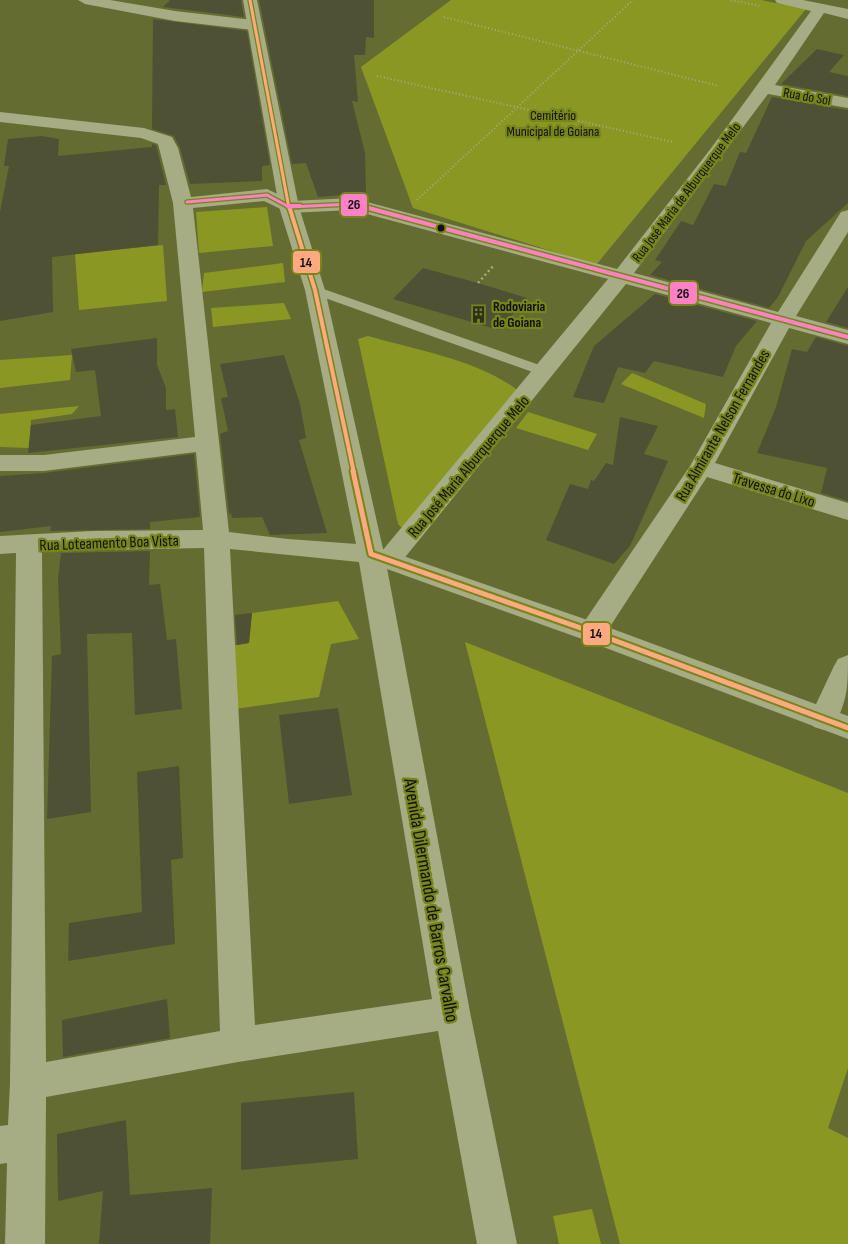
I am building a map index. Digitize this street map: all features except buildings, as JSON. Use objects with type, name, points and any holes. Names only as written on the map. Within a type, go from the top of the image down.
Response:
[{"type":"street","points":[[85,0],[175,16],[252,25]]},
{"type":"street","name":"Avenida Dilermando de Barros Carvalho","points":[[250,0],[252,25],[289,207],[315,290],[380,557],[452,1012],[497,1244]]},
{"type":"street","points":[[782,0],[820,4],[848,14]]},
{"type":"street","name":"Rua José Maria de Alburquerque Melo","points":[[546,372],[622,276],[765,88],[820,4]]},
{"type":"street","name":"Rua do Sol","points":[[765,88],[848,103]]},
{"type":"street","points":[[0,118],[115,129],[159,137],[166,141],[169,148],[182,203],[217,539],[238,1045]]},
{"type":"street","points":[[182,203],[266,195],[289,207],[352,204],[848,337]]},
{"type":"street","name":"Rua Almirante Nelson Fernandes","points":[[592,632],[700,467],[783,320],[848,216]]},
{"type":"street","name":"Rua José Maria Alburquerque Melo","points":[[380,557],[546,372]]},
{"type":"street","points":[[0,463],[44,463],[206,443]]},
{"type":"street","name":"Travessa do Lixo","points":[[700,467],[848,512]]},
{"type":"street","name":"Rua Loteamento Boa Vista","points":[[14,545],[92,540],[217,539],[380,557],[592,632],[836,724]]},
{"type":"street","points":[[14,545],[28,1083],[13,1143],[25,1244]]},
{"type":"street","points":[[836,724],[848,666]]},
{"type":"street","points":[[28,1083],[238,1045],[452,1012]]},
{"type":"lane","points":[[315,290],[546,372]]},
{"type":"path","points":[[416,200],[633,0]]},
{"type":"path","points":[[444,17],[719,86]]},
{"type":"path","points":[[377,76],[673,142]]},
{"type":"green space","name":"Cemitério Municipal de Goiana","points":[[451,0],[761,0],[806,9],[596,265],[413,208],[361,67]]},
{"type":"green space","points":[[267,207],[273,246],[199,253],[196,212]]},
{"type":"green space","points":[[163,245],[167,301],[79,310],[75,254]]},
{"type":"green space","points":[[283,263],[285,282],[202,292],[204,273]]},
{"type":"green space","points":[[284,303],[291,319],[213,327],[211,308]]},
{"type":"green space","points":[[368,336],[469,365],[505,382],[521,393],[402,528],[398,524],[358,339]]},
{"type":"green space","points":[[72,355],[70,380],[0,388],[0,360]]},
{"type":"green space","points":[[632,373],[706,404],[704,418],[621,384]]},
{"type":"green space","points":[[79,406],[72,414],[31,420],[29,448],[0,447],[0,414]]},
{"type":"green space","points":[[528,412],[597,434],[588,450],[516,428]]},
{"type":"green space","points":[[338,601],[359,639],[331,644],[319,697],[228,710],[224,647],[249,643],[252,613]]},
{"type":"green space","points":[[465,642],[848,793],[848,1068],[828,1128],[848,1138],[848,1244],[620,1244]]},
{"type":"green space","points":[[592,1209],[601,1244],[559,1244],[553,1216]]},
{"type":"transit line","name":"14","points":[[250,0],[253,25],[289,207],[315,290],[371,554],[592,632],[848,728]]},
{"type":"transit line","name":"26","points":[[187,202],[267,195],[289,207],[352,204],[848,337]]},
{"type":"place","name":"Rodoviaria de Goiana","points":[[479,314]]}]
